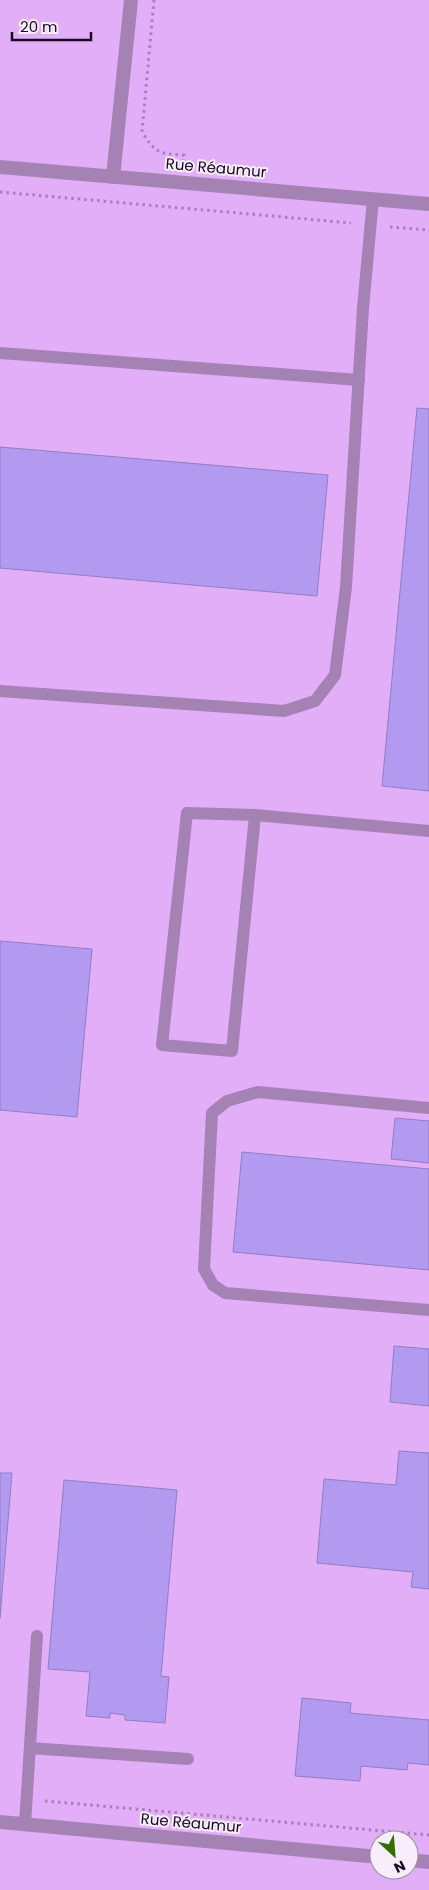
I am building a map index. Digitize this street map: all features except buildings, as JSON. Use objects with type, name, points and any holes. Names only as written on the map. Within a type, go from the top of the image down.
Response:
[{"type":"street","points":[[114,177],[131,0]]},
{"type":"street","name":"Rue Réaumur","points":[[0,167],[181,181],[429,204]]},
{"type":"street","name":"Rue Réaumur","points":[[0,1822],[369,1856]]},
{"type":"lane","points":[[0,691],[284,712],[315,701],[335,675],[346,587],[373,198]]},
{"type":"lane","points":[[0,353],[359,380]]},
{"type":"lane","points":[[256,815],[232,1051],[162,1045],[187,813],[256,815],[429,831]]},
{"type":"lane","points":[[429,1108],[258,1092],[227,1101],[212,1113],[204,1269],[213,1285],[225,1293],[429,1310]]},
{"type":"lane","points":[[26,1824],[37,1636]]},
{"type":"lane","points":[[30,1748],[188,1759]]},
{"type":"path","points":[[154,0],[142,132],[151,146],[163,154],[184,155],[177,208]]},
{"type":"path","points":[[0,192],[429,230]]},
{"type":"path","points":[[27,1800],[429,1835]]},
{"type":"shaded area","points":[[0,0],[429,0],[429,1890],[0,1890]]}]
